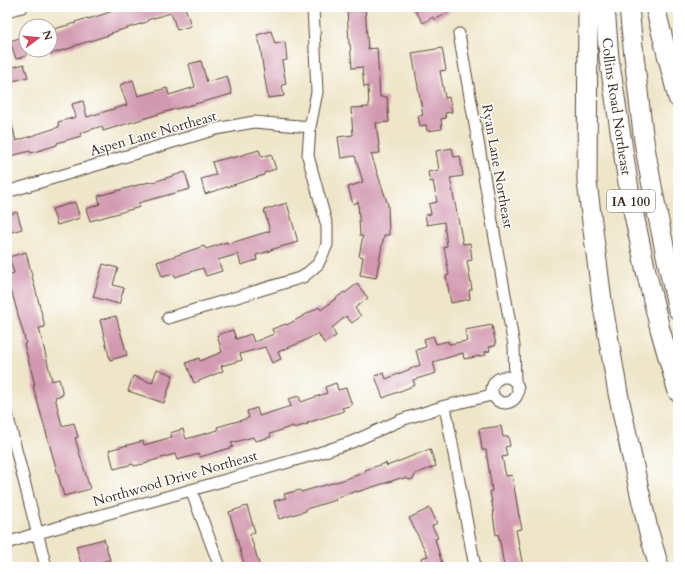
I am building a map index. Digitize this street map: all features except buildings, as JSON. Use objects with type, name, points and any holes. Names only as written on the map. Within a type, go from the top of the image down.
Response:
[{"type":"highway","points":[[588,7],[587,182],[605,317],[620,400],[648,529],[660,567]]},
{"type":"highway","name":"Collins Road Northeast","points":[[605,7],[609,58],[630,196],[660,329],[678,392]]},
{"type":"highway","name":"Collins Road Northeast","points":[[629,7],[644,135],[653,192],[678,310]]},
{"type":"highway","points":[[655,7],[678,98]]},
{"type":"highway","points":[[648,529],[650,567]]},
{"type":"street","points":[[7,11],[22,7]]},
{"type":"street","points":[[168,318],[302,276],[318,264],[327,245],[327,226],[308,156],[310,127],[317,92],[313,7]]},
{"type":"street","name":"Ryan Lane Northeast","points":[[459,34],[514,346],[515,382]]},
{"type":"street","name":"Aspen Lane Northeast","points":[[7,192],[216,129],[254,122],[310,127]]},
{"type":"street","points":[[507,377],[515,382],[518,390],[516,398],[510,403],[498,402],[492,395],[492,386],[498,379],[507,377]]},
{"type":"street","name":"Northwood Drive Northeast","points":[[7,544],[38,533],[316,454],[352,442],[401,420],[445,406],[492,395]]},
{"type":"street","points":[[445,406],[475,567]]},
{"type":"street","points":[[7,414],[46,567]]},
{"type":"street","points":[[191,490],[220,567]]}]
